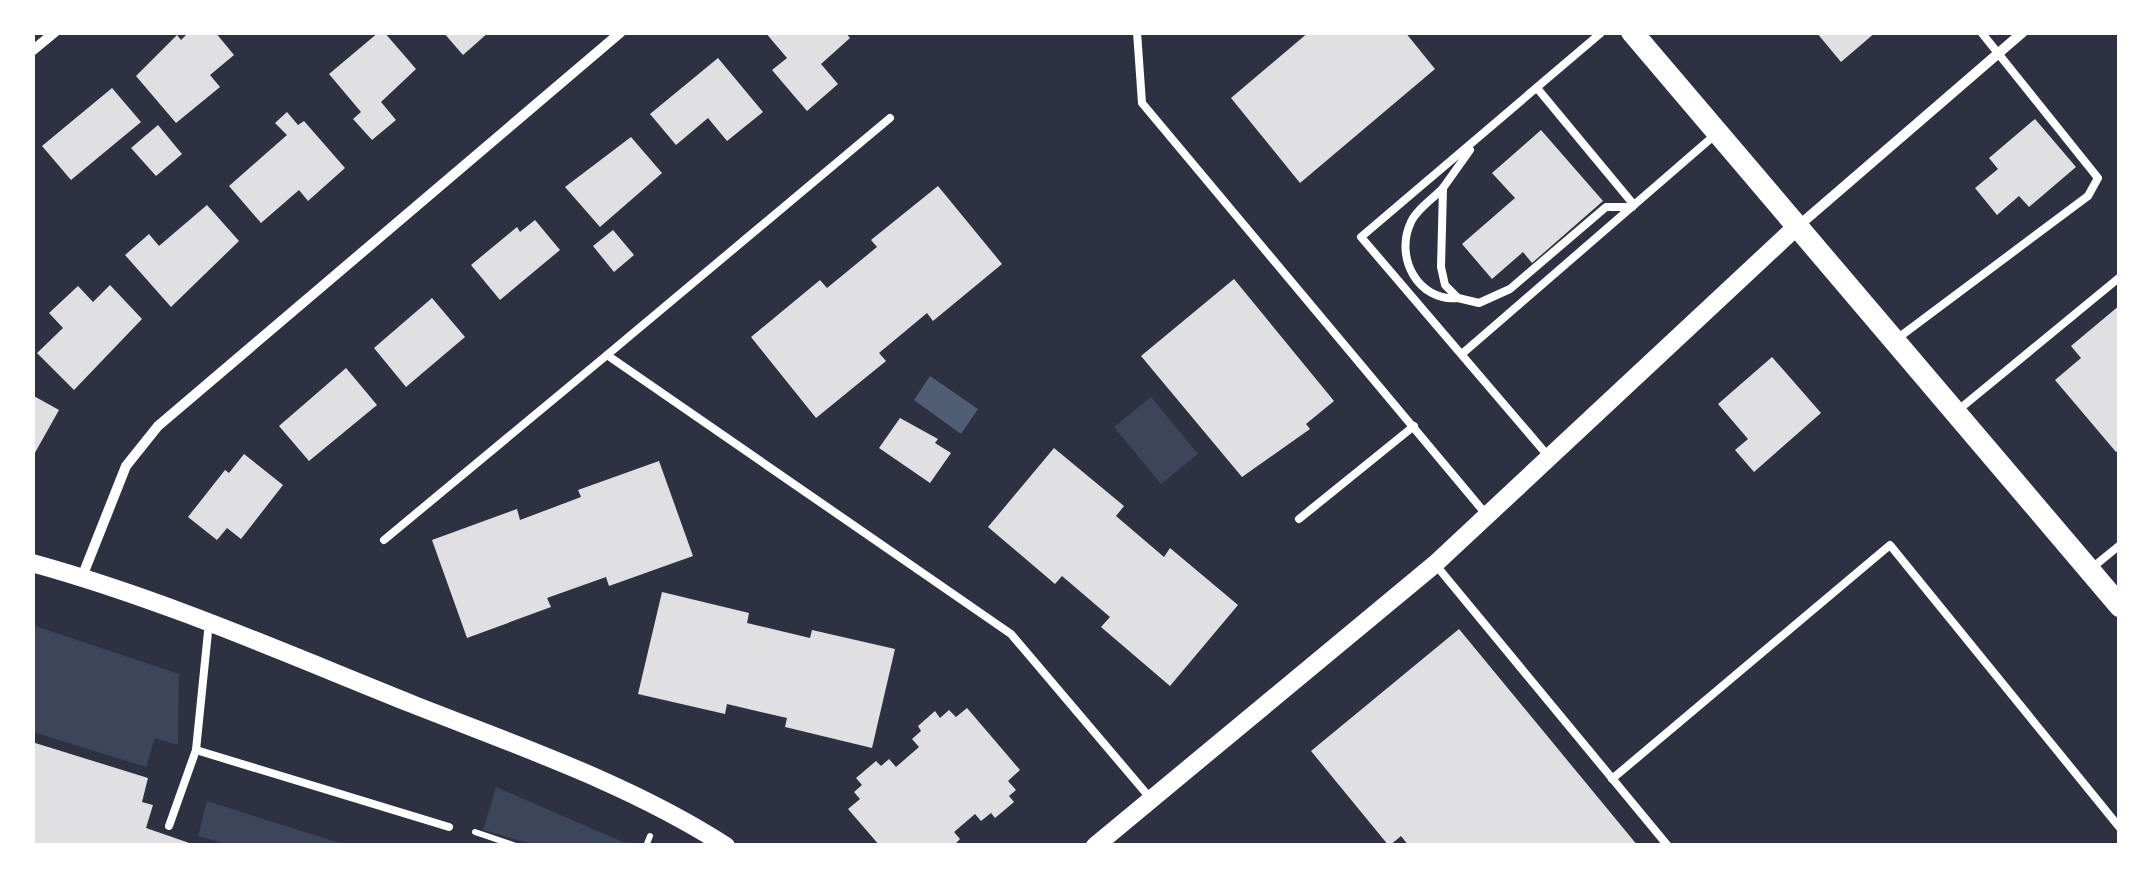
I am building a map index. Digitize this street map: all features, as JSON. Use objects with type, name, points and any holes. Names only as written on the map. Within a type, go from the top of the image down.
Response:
[{"type":"main road","points":[[1632,32],[2120,606]]},
{"type":"street","points":[[32,51],[55,32]]},
{"type":"street","points":[[82,577],[126,466],[158,426],[621,32]]},
{"type":"street","points":[[1095,846],[1435,564],[1795,228],[2023,32]]},
{"type":"street","points":[[32,564],[82,577],[209,622],[600,780],[726,846]]},
{"type":"lane","points":[[1137,32],[1142,103],[1488,516]]},
{"type":"lane","points":[[1550,458],[1361,237],[1602,32]]},
{"type":"lane","points":[[1893,342],[2095,189],[2095,169],[1981,32]]},
{"type":"lane","points":[[1537,88],[1633,206]]},
{"type":"lane","points":[[384,540],[890,118]]},
{"type":"lane","points":[[1463,353],[1716,134]]},
{"type":"lane","points":[[1478,138],[1443,188],[1411,220],[1404,255],[1412,276],[1443,300],[1479,302],[1510,289],[1606,207],[1633,206]]},
{"type":"lane","points":[[1443,188],[1440,268],[1445,286],[1458,298]]},
{"type":"lane","points":[[1954,414],[2120,277]]},
{"type":"lane","points":[[607,355],[1010,634],[1151,799]]},
{"type":"lane","points":[[1299,519],[1414,426]]},
{"type":"lane","points":[[2090,570],[2120,545]]},
{"type":"lane","points":[[1612,778],[1890,546],[2120,828]]},
{"type":"lane","points":[[1435,564],[1668,846]]},
{"type":"lane","points":[[169,826],[196,750],[209,622]]},
{"type":"lane","points":[[196,750],[449,827]]},
{"type":"path","points":[[474,832],[516,846]]},
{"type":"path","points":[[646,846],[650,836]]},
{"type":"shaded area","points":[[930,376],[978,409],[961,434],[914,400]]},
{"type":"shaded area","points":[[1151,397],[1198,454],[1161,484],[1114,427]]},
{"type":"shaded area","points":[[32,625],[179,674],[178,745],[155,738],[146,767],[33,732]]},
{"type":"shaded area","points":[[496,787],[630,845],[536,845],[483,830]]},
{"type":"shaded area","points":[[207,801],[346,845],[230,845],[198,836]]},
{"type":"building","points":[[189,32],[215,32],[234,55],[210,75],[220,87],[176,123],[136,76],[177,35],[181,40]]},
{"type":"building","points":[[379,32],[384,32],[416,69],[381,102],[396,120],[372,140],[353,119],[361,112],[329,74]]},
{"type":"building","points":[[443,32],[489,32],[463,55]]},
{"type":"building","points":[[765,32],[845,32],[850,38],[821,64],[838,84],[807,111],[772,70],[787,58]]},
{"type":"building","points":[[1309,32],[1405,32],[1435,69],[1300,183],[1231,98]]},
{"type":"building","points":[[1816,32],[1876,32],[1841,62]]},
{"type":"building","points":[[718,58],[763,112],[727,141],[708,118],[676,145],[650,114]]},
{"type":"building","points":[[112,88],[141,122],[71,180],[42,146]]},
{"type":"building","points":[[287,112],[298,125],[304,121],[345,168],[308,201],[299,190],[261,223],[229,186],[287,135],[275,123]]},
{"type":"building","points":[[2035,119],[2076,167],[2029,207],[2019,196],[1997,215],[1975,188],[1998,169],[1989,158]]},
{"type":"building","points":[[158,125],[182,154],[156,176],[131,148]]},
{"type":"building","points":[[1541,130],[1603,201],[1532,263],[1523,252],[1492,279],[1462,244],[1515,198],[1492,173]]},
{"type":"building","points":[[631,137],[662,173],[600,227],[565,187]]},
{"type":"building","points":[[938,186],[1002,264],[933,321],[927,313],[879,353],[886,361],[816,418],[751,337],[820,280],[827,288],[877,247],[871,240]]},
{"type":"building","points":[[207,205],[239,241],[171,307],[125,255],[149,234],[159,246]]},
{"type":"building","points":[[535,220],[560,250],[500,300],[471,265],[517,227],[520,232]]},
{"type":"building","points":[[613,230],[634,255],[614,272],[593,246]]},
{"type":"building","points":[[1234,279],[1334,401],[1306,424],[1310,429],[1242,477],[1141,356]]},
{"type":"building","points":[[110,285],[142,319],[74,390],[37,353],[63,328],[49,313],[78,286],[93,302]]},
{"type":"building","points":[[432,298],[465,337],[406,387],[374,348]]},
{"type":"building","points":[[2120,305],[2120,449],[2116,452],[2055,380],[2081,358],[2071,346]]},
{"type":"building","points":[[1772,357],[1821,413],[1754,472],[1735,450],[1748,439],[1718,404]]},
{"type":"building","points":[[346,368],[377,405],[309,461],[279,426]]},
{"type":"building","points":[[32,395],[59,410],[32,458]]},
{"type":"building","points":[[900,418],[938,439],[935,443],[951,453],[930,483],[879,448]]},
{"type":"building","points":[[1054,448],[1124,506],[1116,516],[1164,557],[1170,548],[1238,605],[1170,686],[1101,627],[1110,617],[1062,576],[1055,584],[988,527]]},
{"type":"building","points":[[244,454],[283,485],[241,539],[227,528],[217,540],[188,517],[225,470],[229,473]]},
{"type":"building","points":[[659,461],[693,556],[609,586],[606,577],[547,598],[551,607],[467,638],[432,540],[517,509],[520,520],[581,497],[578,490]]},
{"type":"building","points":[[662,592],[749,613],[747,623],[810,638],[812,630],[895,649],[872,748],[785,727],[787,718],[727,704],[725,714],[638,694]]},
{"type":"building","points":[[1459,629],[1638,846],[1409,846],[1401,836],[1389,846],[1311,751]]},
{"type":"building","points":[[967,708],[1020,770],[1008,781],[1016,790],[1009,796],[1014,802],[995,818],[991,813],[981,821],[975,814],[954,832],[960,839],[953,846],[880,846],[848,809],[860,799],[854,792],[862,785],[856,778],[876,761],[881,766],[889,759],[896,767],[919,747],[912,739],[921,731],[918,726],[935,711],[940,718],[949,710],[956,717]]},
{"type":"building","points":[[32,742],[148,778],[142,802],[153,805],[146,828],[198,846],[32,846]]}]
